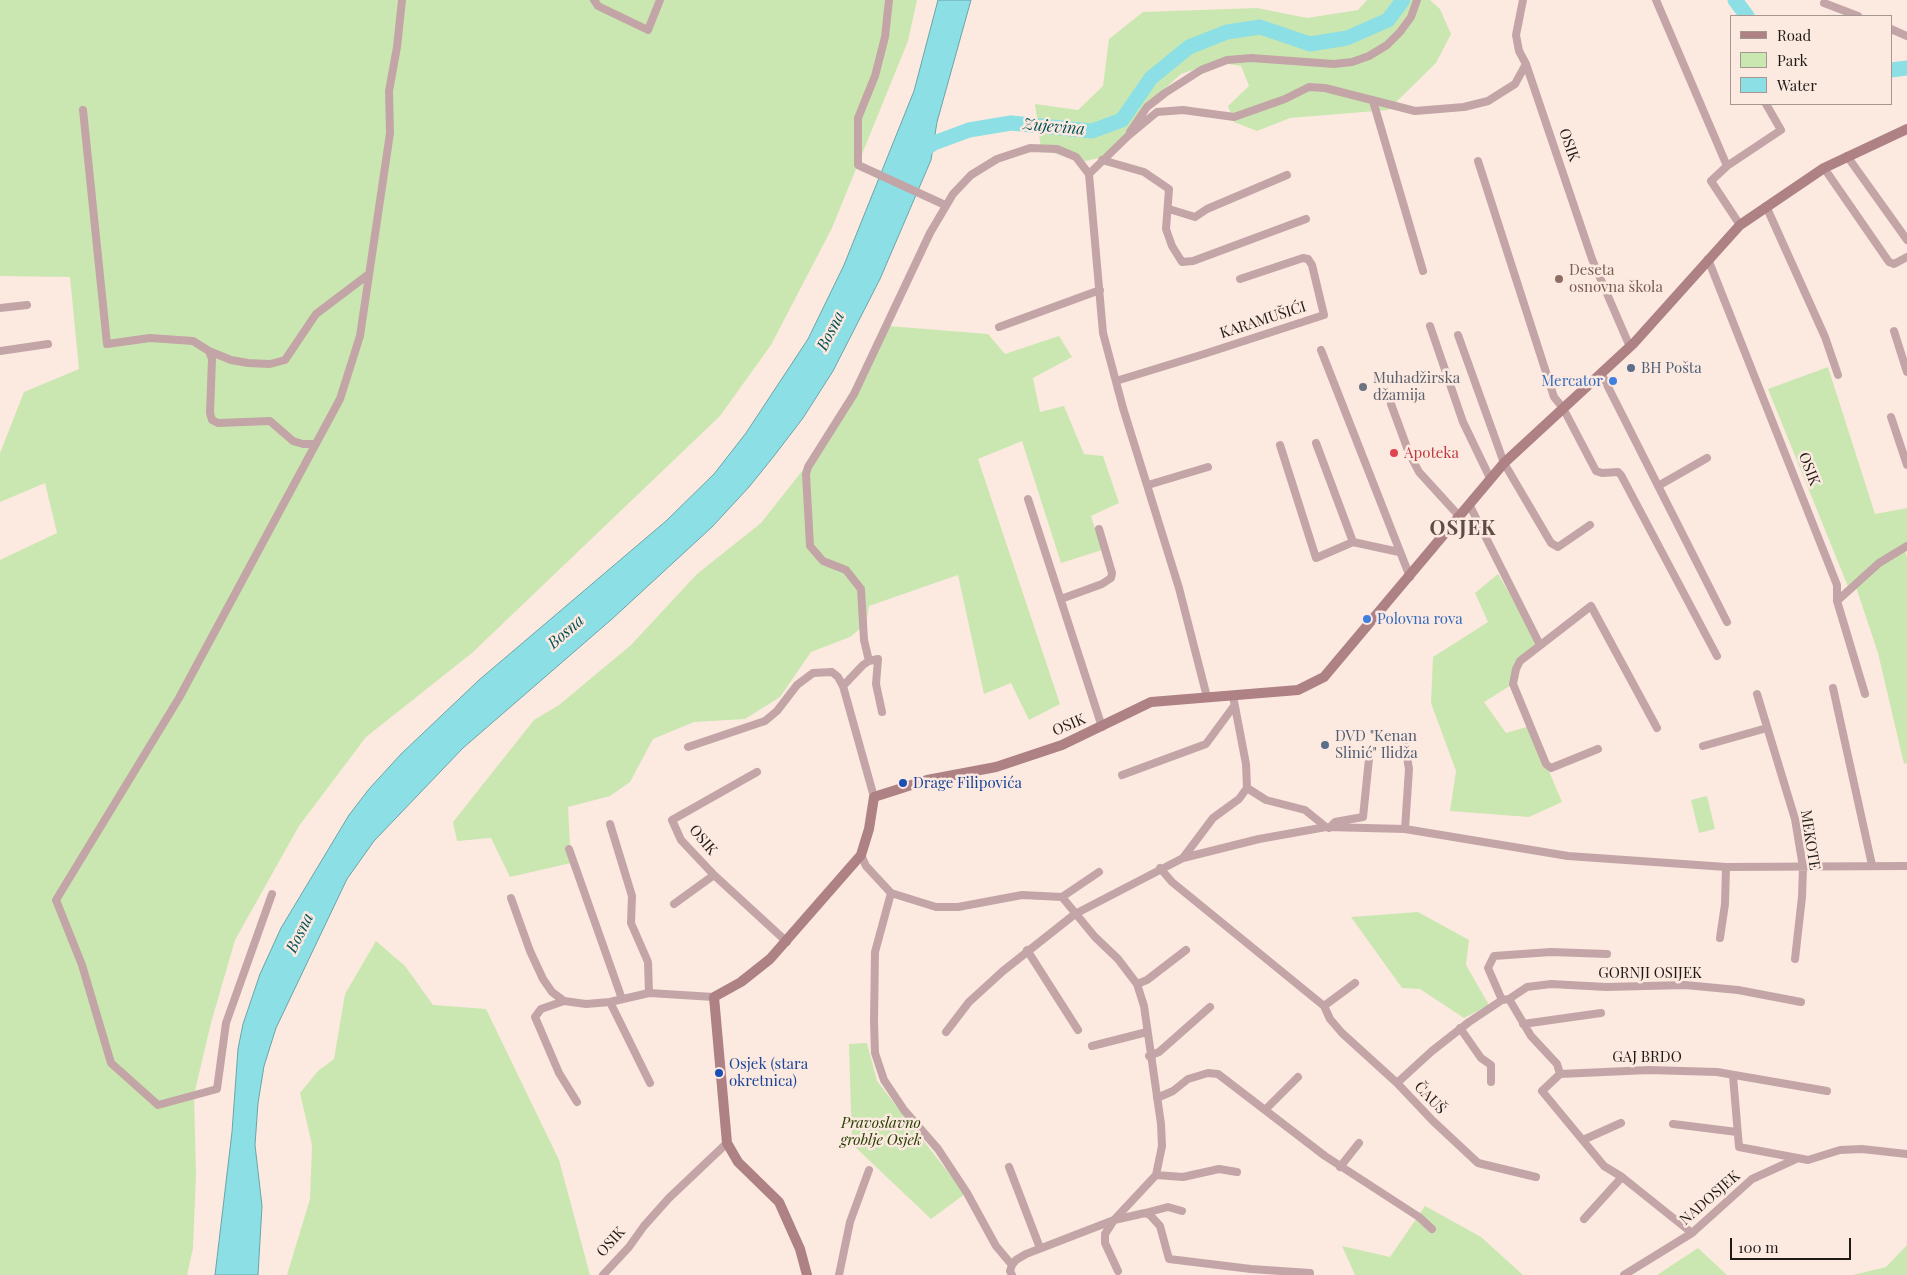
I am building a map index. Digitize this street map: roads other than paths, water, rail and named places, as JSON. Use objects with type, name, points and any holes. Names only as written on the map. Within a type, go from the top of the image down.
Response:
[{"type":"main road","name":"OSIK","points":[[874,797],[927,780],[996,767],[1062,745],[1151,702],[1207,697],[1234,701],[1298,690],[1324,677],[1470,506],[1490,478],[1563,408],[1630,348],[1740,225],[1824,168],[1907,129]]},
{"type":"main road","points":[[807,1275],[800,1249],[779,1202],[738,1162],[727,1143],[714,997],[756,971],[787,942],[861,855],[869,829],[874,797]]},
{"type":"street","points":[[272,894],[226,1023],[217,1089],[158,1104],[110,1063],[82,965],[56,900],[179,698],[340,399],[360,336],[390,133],[388,91],[397,47],[402,0]]},
{"type":"street","points":[[594,0],[598,6],[648,30],[660,0]]},
{"type":"street","points":[[889,0],[885,37],[875,76],[858,118],[858,165],[945,205]]},
{"type":"street","points":[[1128,136],[1136,119],[1147,107],[1201,70],[1227,60],[1251,58],[1334,64],[1352,62],[1369,56],[1387,45],[1400,32],[1411,17],[1417,0]]},
{"type":"street","points":[[1089,174],[1128,136],[1157,112],[1183,110],[1234,117],[1285,99],[1309,87],[1325,88],[1415,111],[1464,107],[1488,102],[1510,89],[1526,64],[1519,52],[1516,35],[1522,0]]},
{"type":"street","points":[[1656,0],[1727,166]]},
{"type":"street","points":[[1824,3],[1855,15]]},
{"type":"street","points":[[1892,29],[1907,36]]},
{"type":"street","name":"OSIK","points":[[1526,64],[1592,259],[1630,348]]},
{"type":"street","points":[[1373,101],[1423,271]]},
{"type":"street","points":[[1740,225],[1711,181],[1727,166],[1781,130],[1767,105]]},
{"type":"street","points":[[83,110],[107,344],[150,338],[175,338],[193,341],[209,351],[231,360],[248,364],[270,364],[285,360],[316,314],[368,274]]},
{"type":"street","points":[[869,660],[864,640],[861,589],[846,570],[823,561],[810,546],[806,474],[808,467],[854,394],[891,313],[945,205],[962,184],[982,168],[1012,153],[1030,148],[1057,149],[1076,157],[1089,174],[1103,333],[1179,588],[1207,697]]},
{"type":"street","points":[[1847,156],[1907,240]]},
{"type":"street","points":[[1102,160],[1144,172],[1169,188],[1169,209],[1166,229],[1179,258],[1186,262],[1306,219]]},
{"type":"street","points":[[1478,161],[1554,397],[1563,408],[1596,471],[1602,473],[1618,472],[1621,475],[1717,656]]},
{"type":"street","points":[[1824,168],[1891,264],[1907,257]]},
{"type":"street","points":[[1169,209],[1195,217],[1231,198],[1287,175]]},
{"type":"street","points":[[1766,206],[1825,337],[1838,375]]},
{"type":"street","name":"KARAMUŠIĆI","points":[[1116,380],[1324,315],[1312,265],[1308,259],[1303,258],[1240,279]]},
{"type":"street","name":"OSIK","points":[[1708,259],[1837,584],[1837,601],[1865,694]]},
{"type":"street","points":[[999,326],[1100,290]]},
{"type":"street","points":[[0,308],[27,305]]},
{"type":"street","points":[[1430,326],[1463,422],[1490,478]]},
{"type":"street","points":[[1894,331],[1907,372]]},
{"type":"street","points":[[1458,335],[1504,463],[1554,547],[1558,547],[1590,525]]},
{"type":"street","points":[[0,351],[48,344]]},
{"type":"street","points":[[1321,350],[1410,577]]},
{"type":"street","points":[[209,351],[212,359],[210,414],[212,420],[218,423],[270,421],[292,441],[303,444],[315,444]]},
{"type":"street","points":[[1601,373],[1727,622]]},
{"type":"street","points":[[1391,404],[1409,453],[1419,472],[1460,517]]},
{"type":"street","points":[[1891,417],[1907,465]]},
{"type":"street","points":[[1316,443],[1353,542]]},
{"type":"street","points":[[1280,445],[1316,558],[1353,542],[1399,552]]},
{"type":"street","points":[[1658,486],[1707,458]]},
{"type":"street","points":[[1148,485],[1208,466]]},
{"type":"street","name":"OSIK","points":[[1028,499],[1102,727]]},
{"type":"street","points":[[1470,506],[1540,645]]},
{"type":"street","points":[[1061,599],[1102,584],[1111,578],[1112,573],[1099,529]]},
{"type":"street","points":[[1837,601],[1879,563],[1907,546]]},
{"type":"street","points":[[1598,749],[1558,767],[1551,768],[1546,764],[1513,684],[1520,661],[1591,606],[1658,728]]},
{"type":"street","points":[[843,686],[869,660],[878,659],[876,684],[882,712]]},
{"type":"street","points":[[688,747],[765,721],[777,711],[797,685],[813,673],[832,672],[838,677],[843,686],[874,797]]},
{"type":"street","points":[[1832,688],[1872,865]]},
{"type":"street","name":"MEKOTE","points":[[1757,694],[1795,819],[1803,867],[1802,897],[1795,958]]},
{"type":"street","points":[[1122,775],[1206,744],[1234,701]]},
{"type":"street","points":[[1183,858],[1213,818],[1239,799],[1247,788],[1246,764],[1234,701]]},
{"type":"street","points":[[1703,746],[1768,728]]},
{"type":"street","points":[[1405,745],[1408,784],[1405,829]]},
{"type":"street","points":[[1328,828],[1335,822],[1363,817],[1370,749]]},
{"type":"street","name":"OSIK","points":[[757,772],[672,820],[681,840],[714,875],[787,942]]},
{"type":"street","points":[[1247,788],[1266,800],[1305,810],[1328,828]]},
{"type":"street","points":[[610,824],[632,896],[631,923],[648,962],[649,993]]},
{"type":"street","points":[[946,1032],[969,1002],[1027,950],[1075,914],[1160,868],[1183,858],[1259,839],[1328,828],[1405,829],[1568,856],[1726,867],[1907,866]]},
{"type":"street","points":[[569,849],[622,999]]},
{"type":"street","points":[[861,855],[866,866],[891,893],[907,900],[936,907],[958,907],[1022,895],[1062,897],[1099,872]]},
{"type":"street","points":[[1720,938],[1725,904],[1726,867]]},
{"type":"street","name":"ČAUŠ","points":[[1160,868],[1172,882],[1324,1006],[1330,1019],[1342,1033],[1397,1083],[1433,1122],[1478,1162],[1536,1177]]},
{"type":"street","points":[[674,904],[714,875]]},
{"type":"street","points":[[891,893],[876,952],[875,1053],[884,1080],[904,1110],[938,1149],[967,1193],[996,1246],[1012,1265]]},
{"type":"street","points":[[1062,897],[1075,914],[1118,959],[1136,984],[1144,1006],[1161,1124],[1162,1146],[1156,1175],[1114,1220],[1104,1238],[1118,1271]]},
{"type":"street","points":[[511,898],[530,951],[544,979],[552,992],[564,1001]]},
{"type":"street","points":[[1027,950],[1078,1030]]},
{"type":"street","points":[[1136,984],[1147,980],[1186,950]]},
{"type":"street","name":"GORNJI OSIJEK","points":[[1506,999],[1488,968],[1494,956],[1551,952],[1607,954]]},
{"type":"street","points":[[1324,1006],[1355,983]]},
{"type":"street","name":"GORNJI OSIJEK","points":[[1397,1083],[1460,1028],[1528,987],[1551,984],[1606,987],[1685,984],[1738,990],[1801,1002]]},
{"type":"street","points":[[577,1102],[558,1073],[536,1017],[541,1009],[564,1001],[586,1004],[610,1002],[649,993],[714,997]]},
{"type":"street","points":[[1506,999],[1523,1024],[1552,1057],[1560,1074],[1542,1091],[1604,1166],[1622,1177],[1692,1233]]},
{"type":"street","points":[[610,1002],[650,1083]]},
{"type":"street","points":[[1150,1056],[1159,1052],[1210,1007]]},
{"type":"street","points":[[1523,1024],[1601,1013]]},
{"type":"street","points":[[1460,1028],[1481,1058],[1491,1065],[1491,1082]]},
{"type":"street","points":[[1092,1046],[1147,1032]]},
{"type":"street","name":"GAJ BRDO","points":[[1560,1074],[1600,1071],[1676,1070],[1717,1072],[1827,1091]]},
{"type":"street","points":[[1157,1098],[1173,1091],[1188,1079],[1214,1072],[1266,1109],[1340,1168],[1419,1217],[1432,1229]]},
{"type":"street","points":[[1733,1076],[1736,1132],[1739,1147],[1796,1159]]},
{"type":"street","points":[[1266,1109],[1298,1077]]},
{"type":"street","points":[[1584,1140],[1621,1123]]},
{"type":"street","points":[[1673,1124],[1736,1132]]},
{"type":"street","name":"OSIK","points":[[602,1275],[629,1247],[644,1226],[669,1198],[727,1143]]},
{"type":"street","points":[[1340,1168],[1359,1143]]},
{"type":"street","name":"NADOSJEK","points":[[1624,1275],[1692,1233],[1752,1179],[1796,1159],[1808,1160],[1840,1150],[1862,1149],[1907,1154]]},
{"type":"street","points":[[1009,1167],[1040,1248]]},
{"type":"street","points":[[839,1275],[850,1222],[869,1170]]},
{"type":"street","points":[[1156,1175],[1183,1177],[1212,1170],[1237,1172]]},
{"type":"street","points":[[1584,1218],[1622,1177]]},
{"type":"street","points":[[1012,1275],[1010,1271],[1016,1260],[1040,1248],[1114,1220],[1168,1207],[1182,1211]]},
{"type":"street","points":[[1145,1213],[1150,1215],[1160,1226],[1169,1259],[1310,1273]]},
{"type":"water","name":"Bosna","points":[[938,0],[971,0],[937,122],[931,160],[880,279],[833,371],[803,418],[774,456],[749,487],[712,527],[612,619],[463,748],[374,841],[347,879],[276,1028],[264,1066],[258,1103],[255,1145],[262,1206],[258,1275],[215,1275],[232,1132],[238,1049],[243,1024],[260,974],[281,928],[349,815],[369,789],[401,754],[479,680],[666,521],[714,474],[746,433],[808,339],[844,265],[914,91]]},
{"type":"waterway","name":"Zujevina","points":[[919,153],[934,143],[969,130],[1011,123],[1092,131],[1122,120],[1151,78],[1189,47],[1227,32],[1260,27],[1310,44],[1347,38],[1388,20],[1403,0]]},
{"type":"waterway","name":"Zujevina","points":[[1735,0],[1746,15]]},
{"type":"waterway","name":"Zujevina","points":[[1892,70],[1907,68]]},
{"type":"place","name":"Deseta osnovna škola","points":[[1559,279]]},
{"type":"place","name":"BH Pošta","points":[[1631,368]]},
{"type":"place","name":"Mercator","points":[[1613,381]]},
{"type":"place","name":"Muhadžirska džamija","points":[[1363,387]]},
{"type":"place","name":"Apoteka","points":[[1394,453]]},
{"type":"place","name":"Polovna rova","points":[[1367,619]]},
{"type":"place","name":"DVD \"Kenan Slinić\" Ilidža","points":[[1325,745]]},
{"type":"place","name":"Drage Filipovića","points":[[903,783]]},
{"type":"place","name":"Osjek (stara okretnica)","points":[[719,1073]]},
{"type":"district","name":"OSJEK","points":[[1463,529]]},
{"type":"park label","name":"Pravoslavno groblje Osjek","points":[[881,1132]]}]
